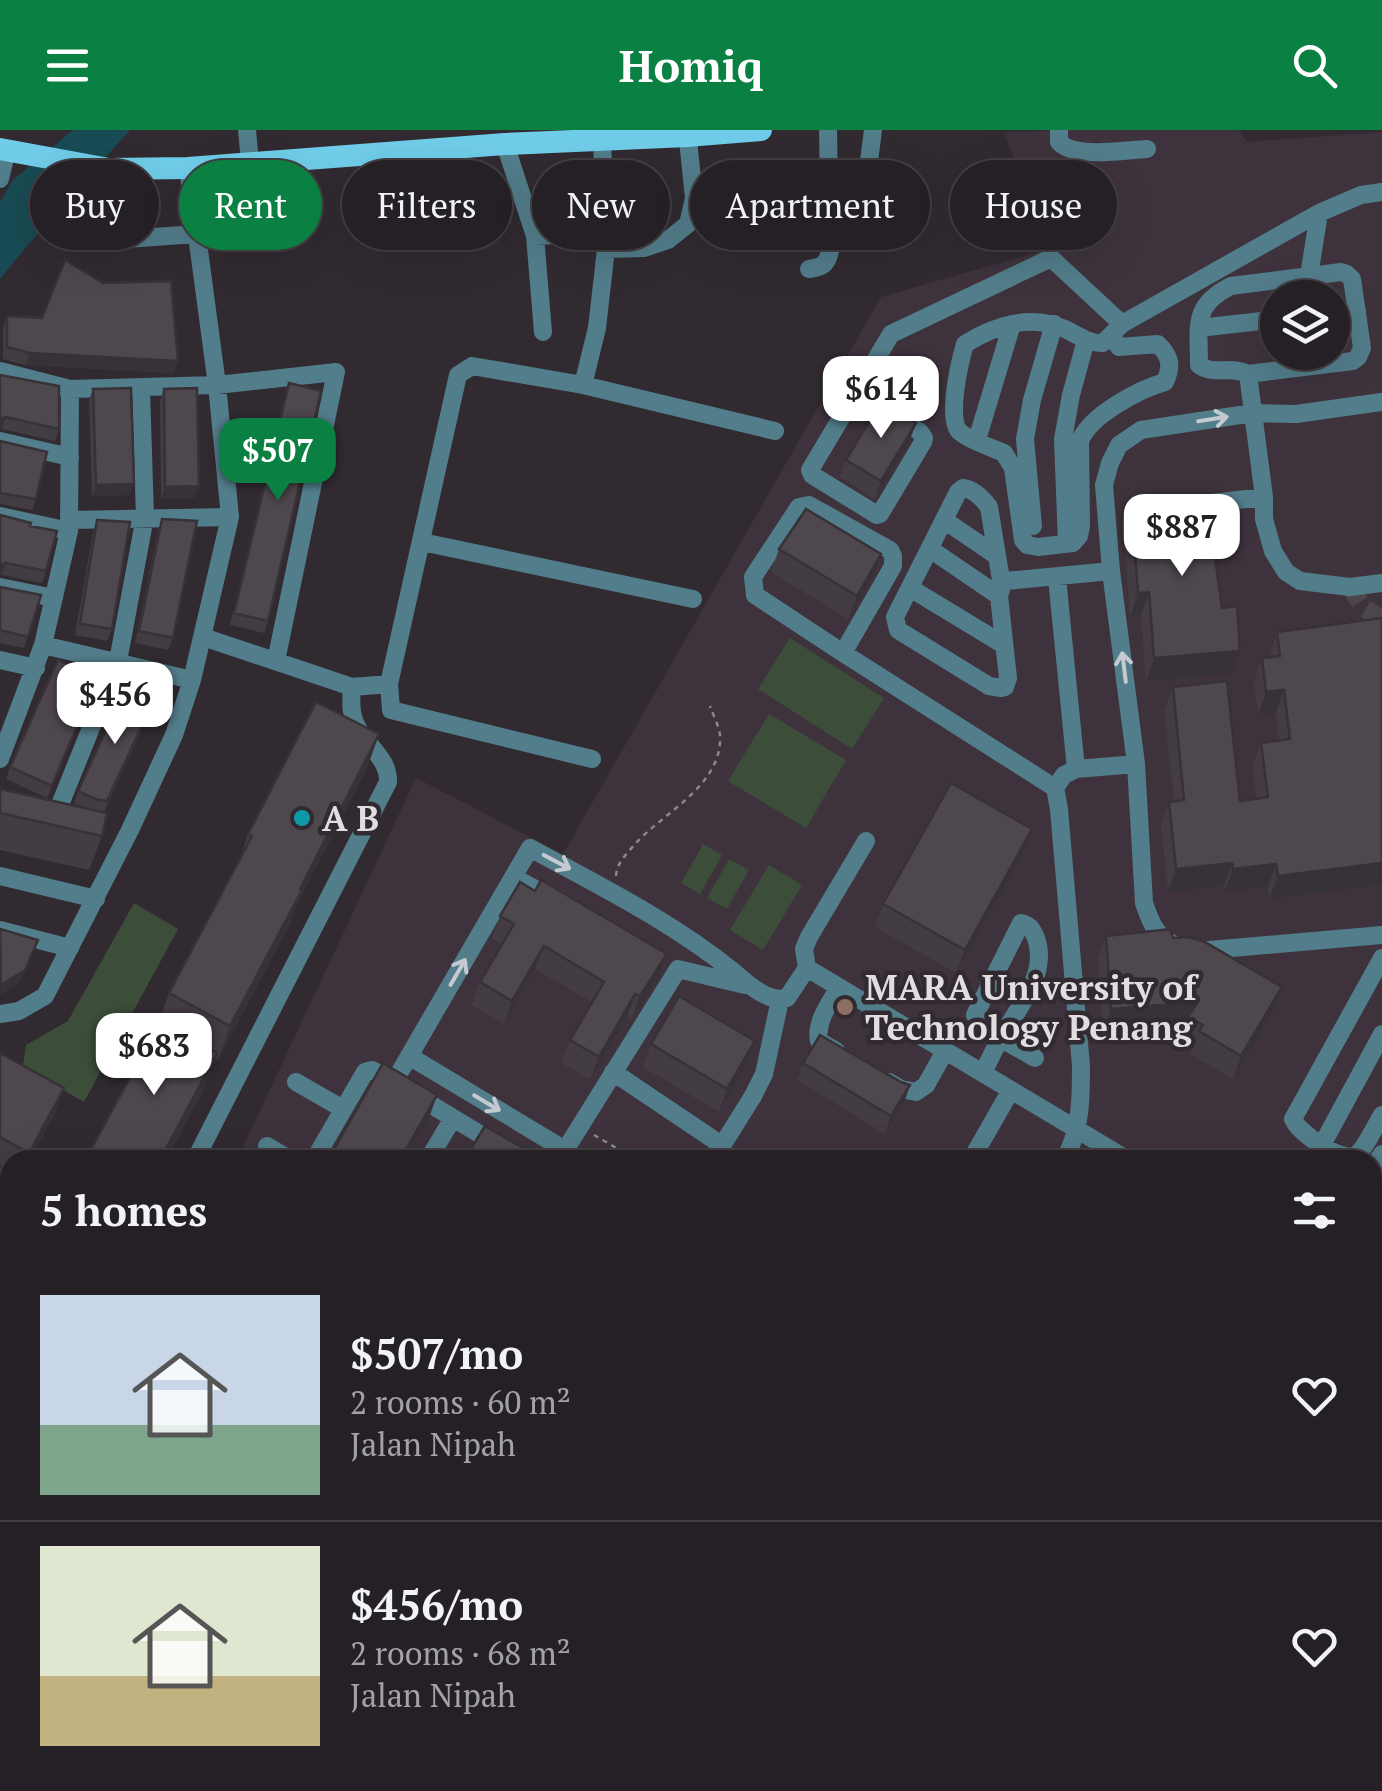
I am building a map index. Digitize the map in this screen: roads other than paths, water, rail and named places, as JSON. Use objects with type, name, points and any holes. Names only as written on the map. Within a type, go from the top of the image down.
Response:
[{"type":"main road","points":[[406,152],[450,130]]},
{"type":"main road","points":[[293,160],[406,152],[496,138],[602,140],[761,130]]},
{"type":"main road","points":[[3,150],[109,169],[179,168]]},
{"type":"street","points":[[246,130],[250,160]]},
{"type":"street","points":[[809,270],[822,267],[830,252],[828,130]]},
{"type":"street","points":[[870,160],[873,130]]},
{"type":"street","points":[[1059,130],[1063,147],[1077,152],[1147,149]]},
{"type":"street","points":[[670,238],[688,224],[694,198],[687,133]]},
{"type":"street","points":[[496,138],[532,228]]},
{"type":"street","points":[[602,140],[603,160]]},
{"type":"street","points":[[0,179],[3,150]]},
{"type":"street","points":[[858,393],[924,438],[877,516],[810,472],[810,468],[891,334],[1051,258],[1116,329],[1119,347],[1158,344],[1171,366],[1165,382],[1145,388],[1084,432],[1080,441],[1081,526],[1073,543],[1027,545],[1009,458],[959,432],[954,422],[965,344],[990,329],[1023,322],[1054,324],[1093,344],[1103,343],[1116,329],[1318,213],[1361,195],[1382,192]]},
{"type":"street","points":[[1309,276],[1318,213]]},
{"type":"street","points":[[0,1014],[45,996],[96,899],[121,829],[174,735],[192,680],[230,517],[198,250]]},
{"type":"street","points":[[536,250],[543,332]]},
{"type":"street","points":[[583,385],[596,328],[604,250]]},
{"type":"street","points":[[1341,272],[1352,280],[1362,348],[1358,357],[1352,361],[1248,374],[1241,370],[1212,371],[1198,365],[1199,317],[1215,294],[1232,286],[1309,276],[1341,272]]},
{"type":"street","points":[[1350,312],[1356,311]]},
{"type":"street","points":[[1199,328],[1260,322]]},
{"type":"street","points":[[977,440],[1012,324]]},
{"type":"street","points":[[1034,546],[1025,439],[1054,324]]},
{"type":"street","points":[[1066,544],[1062,439],[1086,340]]},
{"type":"street","points":[[592,759],[391,710],[389,684],[458,375],[472,366],[583,385],[775,431]]},
{"type":"street","points":[[0,371],[70,389],[217,385],[336,372],[276,661]]},
{"type":"street","points":[[1248,374],[1264,518],[1272,551],[1286,572],[1300,581],[1350,587],[1382,583]]},
{"type":"street","points":[[55,818],[118,661],[146,518],[141,388]]},
{"type":"street","points":[[0,759],[6,732],[43,645],[70,525],[70,389]]},
{"type":"street","points":[[1382,402],[1296,414],[1254,413],[1141,430],[1120,445],[1104,485],[1136,764],[1144,903],[1151,925],[1166,941],[1192,952],[1382,936]]},
{"type":"street","points":[[0,441],[70,457]]},
{"type":"street","points":[[962,488],[985,501],[1001,591],[1006,686],[989,686],[898,630],[895,617],[930,549],[962,488]]},
{"type":"street","points":[[1169,508],[1264,497]]},
{"type":"street","points":[[843,653],[893,566],[893,556],[890,550],[815,506],[799,507],[753,577],[755,596],[843,653],[1055,788]]},
{"type":"street","points":[[1107,514],[1130,512]]},
{"type":"street","points":[[0,516],[70,525],[146,518],[230,517]]},
{"type":"street","points":[[944,520],[997,556]]},
{"type":"street","points":[[422,542],[693,599]]},
{"type":"street","points":[[930,549],[1001,591]]},
{"type":"street","points":[[1001,591],[1006,582],[1111,570]]},
{"type":"street","points":[[1058,578],[1076,768]]},
{"type":"street","points":[[0,587],[54,598]]},
{"type":"street","points":[[910,588],[1004,645]]},
{"type":"street","points":[[203,637],[352,687],[389,684]]},
{"type":"street","points":[[43,645],[192,680]]},
{"type":"street","points":[[0,660],[36,668]]},
{"type":"street","points":[[200,1150],[388,782],[383,762],[357,726],[351,708],[352,687]]},
{"type":"street","points":[[1070,1150],[1081,1102],[1081,1066],[1055,788],[1064,775],[1076,768],[1136,764]]},
{"type":"street","points":[[394,1082],[530,848],[614,893],[706,950],[751,986],[780,1000],[787,998],[807,968],[804,949],[809,937],[866,841]]},
{"type":"street","points":[[0,876],[96,899]]},
{"type":"street","points":[[513,877],[579,914]]},
{"type":"street","points":[[982,1073],[1001,1037],[1030,991],[1036,974],[1040,952],[1035,936],[1024,922],[1019,924],[975,1015],[978,1021],[1001,1037],[1035,1058]]},
{"type":"street","points":[[0,930],[70,948]]},
{"type":"street","points":[[1332,1150],[1300,1131],[1294,1119],[1382,958]]},
{"type":"street","points":[[565,1150],[613,1072],[669,964],[751,986]]},
{"type":"street","points":[[807,968],[1112,1150]]},
{"type":"street","points":[[838,987],[820,1024],[819,1041],[901,1089],[916,1092],[926,1085],[945,1050]]},
{"type":"street","points":[[720,1150],[764,1074],[780,1000]]},
{"type":"street","points":[[1322,1145],[1382,1034]]},
{"type":"street","points":[[409,1056],[554,1150]]},
{"type":"street","points":[[320,1150],[368,1070],[506,1150]]},
{"type":"street","points":[[613,1072],[714,1150]]},
{"type":"street","points":[[296,1082],[343,1109]]},
{"type":"street","points":[[977,1150],[1011,1090]]},
{"type":"street","points":[[1362,1150],[1382,1115]]},
{"type":"street","points":[[434,1150],[453,1118]]},
{"type":"street","points":[[268,1146],[274,1150]]},
{"type":"water","points":[[73,130],[130,130],[103,160],[37,160]]},
{"type":"water","points":[[30,166],[30,242],[0,279],[0,202],[13,180]]},
{"type":"tunnel","points":[[1350,587],[1364,608],[1382,619]]},
{"type":"place","name":"A B","points":[[302,818]]},
{"type":"place","name":"MARA University of Technology Penang","points":[[845,1007]]}]
